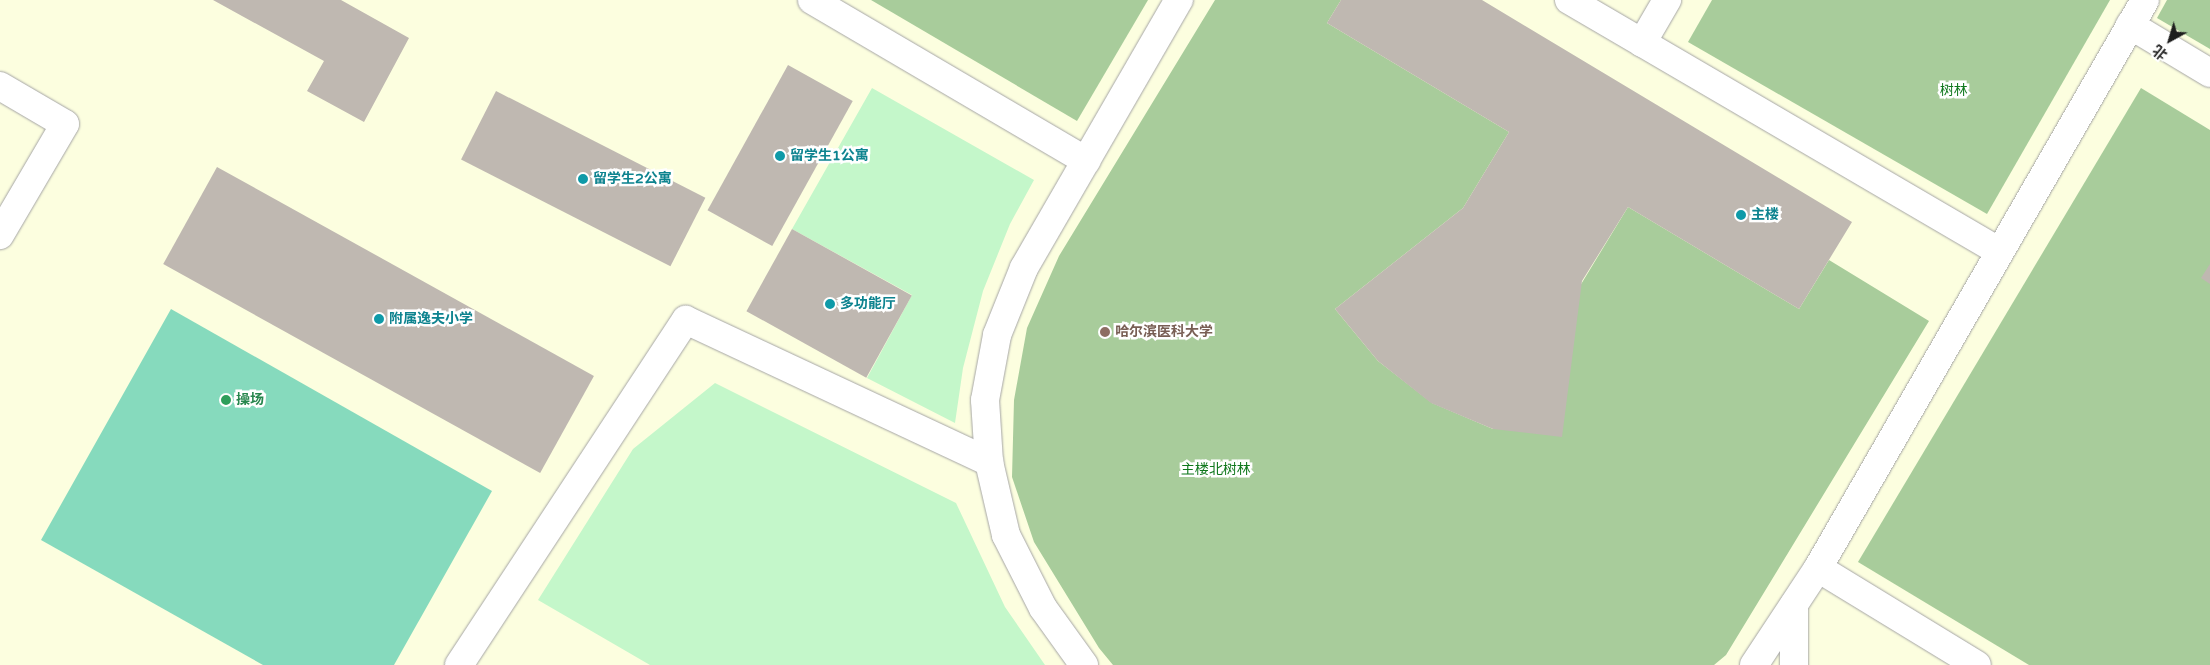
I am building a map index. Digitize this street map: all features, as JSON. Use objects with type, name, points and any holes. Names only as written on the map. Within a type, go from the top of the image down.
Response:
[{"type":"street","points":[[812,0],[1086,161]]},
{"type":"street","points":[[1084,665],[1043,608],[1006,535],[989,462],[985,400],[997,335],[1024,268],[1179,0]]},
{"type":"street","points":[[1569,0],[2000,252]]},
{"type":"street","points":[[1642,43],[1667,0]]},
{"type":"street","points":[[1754,665],[1818,568],[2145,0]]},
{"type":"street","points":[[2130,25],[2210,73]]},
{"type":"street","points":[[0,86],[65,124],[0,235]]},
{"type":"street","points":[[460,665],[686,320],[989,462]]},
{"type":"street","points":[[1818,568],[1977,665]]},
{"type":"street","points":[[1794,605],[1794,665]]},
{"type":"shaded area","name":"哈尔滨医科大学","points":[[0,0],[2210,0],[2210,665],[0,665]]},
{"type":"green space","points":[[871,0],[1148,0],[1077,121]]},
{"type":"green space","name":"主楼北树林","points":[[1215,0],[1341,0],[1327,23],[1509,132],[1463,208],[1335,309],[1378,361],[1432,403],[1493,429],[1628,207],[1799,309],[1829,260],[1929,321],[1726,655],[1714,665],[1113,665],[1099,648],[1034,542],[1012,477],[1014,400],[1027,328],[1059,256]]},
{"type":"green space","name":"树林","points":[[1712,0],[2110,0],[1987,214],[1688,42]]},
{"type":"green space","points":[[2167,0],[2210,0],[2210,49],[2157,18]]},
{"type":"green space","points":[[872,88],[1034,180],[1010,224],[983,291],[963,368],[955,423],[867,378],[912,295],[792,229]]},
{"type":"green space","points":[[2141,88],[2210,130],[2210,665],[2029,665],[1858,562]]},
{"type":"green space","name":"操场","points":[[171,309],[492,491],[394,665],[263,665],[41,540]]},
{"type":"green space","points":[[715,383],[956,503],[1005,607],[1045,665],[650,665],[538,600],[633,449]]},
{"type":"building","points":[[213,0],[341,0],[409,38],[364,122],[307,91],[324,61]]},
{"type":"building","name":"主楼","points":[[1341,0],[1482,0],[1852,222],[1799,309],[1628,207],[1582,281],[1562,437],[1493,429],[1431,403],[1378,361],[1335,309],[1463,208],[1509,132],[1327,23]]},
{"type":"building","name":"留学生1公寓","points":[[788,65],[853,101],[772,246],[708,210]]},
{"type":"building","name":"留学生2公寓","points":[[496,91],[705,198],[670,266],[461,160]]},
{"type":"building","name":"附属逸夫小学","points":[[217,167],[594,376],[540,473],[163,264]]},
{"type":"building","name":"多功能厅","points":[[792,229],[912,295],[866,378],[746,311]]},
{"type":"building","points":[[2210,264],[2210,284],[2201,278]]},
{"type":"place","name":"留学生1公寓","points":[[780,156]]},
{"type":"place","name":"留学生2公寓","points":[[583,179]]},
{"type":"place","name":"主楼","points":[[1741,215]]},
{"type":"place","name":"多功能厅","points":[[830,304]]},
{"type":"place","name":"附属逸夫小学","points":[[379,319]]},
{"type":"place","name":"哈尔滨医科大学","points":[[1105,332]]},
{"type":"place","name":"操场","points":[[226,400]]}]
